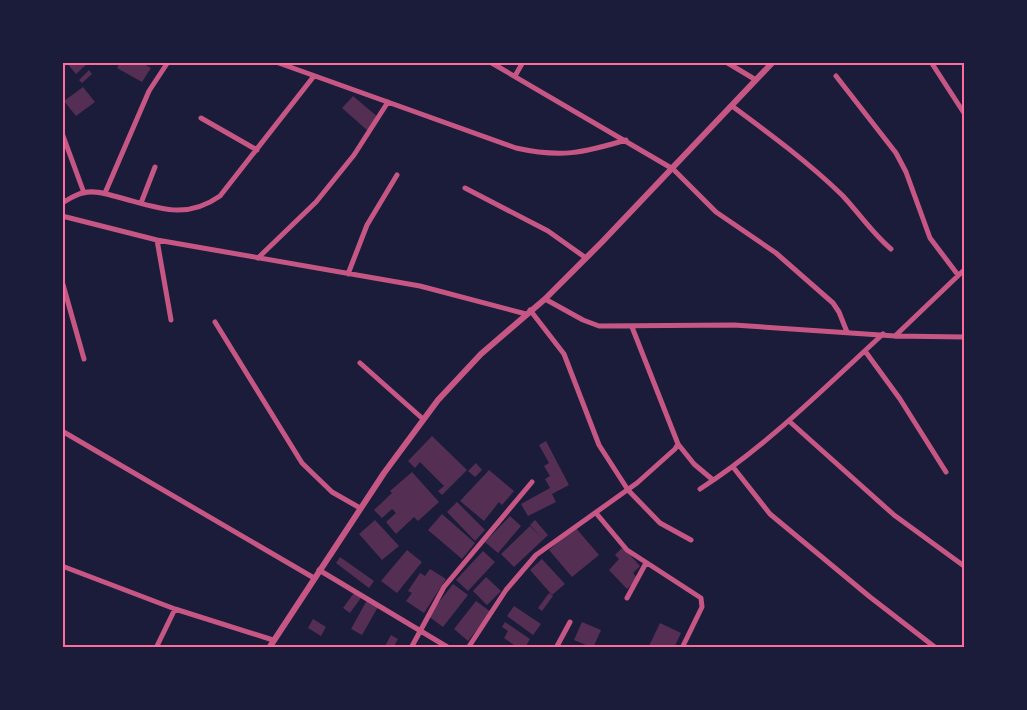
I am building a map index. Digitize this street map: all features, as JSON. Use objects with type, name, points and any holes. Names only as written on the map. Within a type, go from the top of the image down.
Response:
[{"type":"street","points":[[105,194],[149,91],[168,62]]},
{"type":"street","points":[[276,62],[516,148],[560,155],[588,151],[626,140]]},
{"type":"street","points":[[490,62],[673,169],[716,212],[776,253],[833,303],[847,332]]},
{"type":"street","points":[[515,76],[523,62]]},
{"type":"street","points":[[726,62],[756,80]]},
{"type":"street","points":[[269,648],[360,508],[423,419],[460,374],[545,299],[673,169],[773,62]]},
{"type":"street","points":[[932,62],[964,113]]},
{"type":"street","points":[[62,203],[84,193],[105,194],[173,211],[192,211],[207,206],[220,196],[314,76]]},
{"type":"street","points":[[836,76],[896,153],[906,172],[930,238],[958,275]]},
{"type":"street","points":[[258,258],[316,202],[354,155],[388,102]]},
{"type":"street","points":[[732,106],[776,138],[840,193],[873,232],[891,249]]},
{"type":"street","points":[[201,118],[256,150]]},
{"type":"street","points":[[62,133],[84,193]]},
{"type":"street","points":[[141,203],[155,167]]},
{"type":"street","points":[[348,274],[367,225],[398,175]]},
{"type":"street","points":[[465,188],[548,231],[586,258]]},
{"type":"street","points":[[62,216],[157,240],[444,292],[528,312],[564,354],[599,445],[628,490],[660,523],[691,540]]},
{"type":"street","points":[[157,240],[171,320]]},
{"type":"street","points":[[895,336],[964,270]]},
{"type":"street","points":[[62,281],[84,359]]},
{"type":"street","points":[[545,299],[583,320],[599,326],[734,325],[895,336],[964,337]]},
{"type":"street","points":[[215,322],[302,463],[332,492],[360,508]]},
{"type":"street","points":[[632,327],[678,444],[694,464],[713,480]]},
{"type":"street","points":[[700,488],[733,467],[789,421],[883,334]]},
{"type":"street","points":[[865,351],[900,399],[946,472]]},
{"type":"street","points":[[360,362],[423,419]]},
{"type":"street","points":[[789,421],[894,515],[964,566]]},
{"type":"street","points":[[62,431],[314,578]]},
{"type":"street","points":[[468,648],[506,590],[536,555],[628,490],[675,449],[678,444]]},
{"type":"street","points":[[733,467],[770,514],[870,597],[936,648]]},
{"type":"street","points":[[411,648],[420,629],[450,579],[532,482]]},
{"type":"street","points":[[596,513],[627,550],[702,598],[702,607],[682,648]]},
{"type":"street","points":[[627,598],[646,563]]},
{"type":"street","points":[[62,566],[175,609],[273,640]]},
{"type":"street","points":[[319,570],[449,648]]},
{"type":"street","points":[[156,648],[175,609]]},
{"type":"street","points":[[556,648],[570,622]]},
{"type":"building","points":[[66,62],[89,62],[76,74]]},
{"type":"building","points":[[120,62],[141,62],[151,68],[142,82],[117,68]]},
{"type":"building","points":[[89,70],[92,74],[82,83],[79,80]]},
{"type":"building","points":[[83,87],[95,102],[76,116],[64,101]]},
{"type":"building","points":[[353,96],[379,118],[368,131],[342,108]]},
{"type":"building","points":[[432,436],[467,470],[442,495],[438,491],[444,486],[420,462],[415,468],[408,461]]},
{"type":"building","points":[[546,441],[569,485],[552,494],[556,502],[528,516],[521,504],[550,488],[545,479],[550,476],[544,466],[549,463],[539,445]]},
{"type":"building","points":[[476,463],[482,470],[475,477],[468,471]]},
{"type":"building","points":[[489,470],[514,491],[502,505],[499,502],[484,521],[460,501]]},
{"type":"building","points":[[412,472],[439,502],[418,521],[414,517],[396,534],[386,522],[396,513],[392,509],[382,518],[374,510],[392,493],[390,491]]},
{"type":"building","points":[[457,502],[485,530],[475,541],[447,512]]},
{"type":"building","points":[[442,514],[475,543],[462,559],[428,530]]},
{"type":"building","points":[[510,516],[521,526],[498,553],[485,542]]},
{"type":"building","points":[[375,520],[399,546],[382,560],[359,534]]},
{"type":"building","points":[[535,520],[548,535],[514,567],[501,554],[530,526],[542,538],[530,525]]},
{"type":"building","points":[[575,527],[599,555],[572,577],[549,550]]},
{"type":"building","points":[[623,547],[640,566],[633,573],[638,579],[627,589],[609,570],[619,559],[615,555]]},
{"type":"building","points":[[407,550],[422,562],[397,593],[381,581]]},
{"type":"building","points":[[483,551],[495,562],[468,591],[456,580]]},
{"type":"building","points":[[340,557],[374,581],[369,588],[336,563]]},
{"type":"building","points":[[542,559],[565,584],[552,595],[530,570]]},
{"type":"building","points":[[430,569],[446,579],[424,613],[406,601],[412,593],[408,591],[420,573],[425,576]]},
{"type":"building","points":[[486,577],[501,591],[487,605],[473,591]]},
{"type":"building","points":[[453,584],[468,595],[443,627],[428,616]]},
{"type":"building","points":[[356,590],[363,595],[350,613],[343,608]]},
{"type":"building","points":[[549,593],[553,596],[542,611],[538,608]]},
{"type":"building","points":[[367,600],[378,607],[362,635],[351,629]]},
{"type":"building","points":[[476,601],[491,612],[468,641],[454,629]]},
{"type":"building","points":[[514,606],[541,624],[533,635],[507,616]]},
{"type":"building","points":[[313,619],[326,627],[321,636],[308,628]]},
{"type":"building","points":[[505,622],[530,639],[525,648],[518,648],[504,638],[508,631],[502,627]]},
{"type":"building","points":[[582,622],[601,630],[593,648],[574,640]]},
{"type":"building","points":[[660,623],[681,633],[674,648],[648,648]]},
{"type":"building","points":[[391,635],[398,639],[393,648],[388,648],[385,646]]}]
